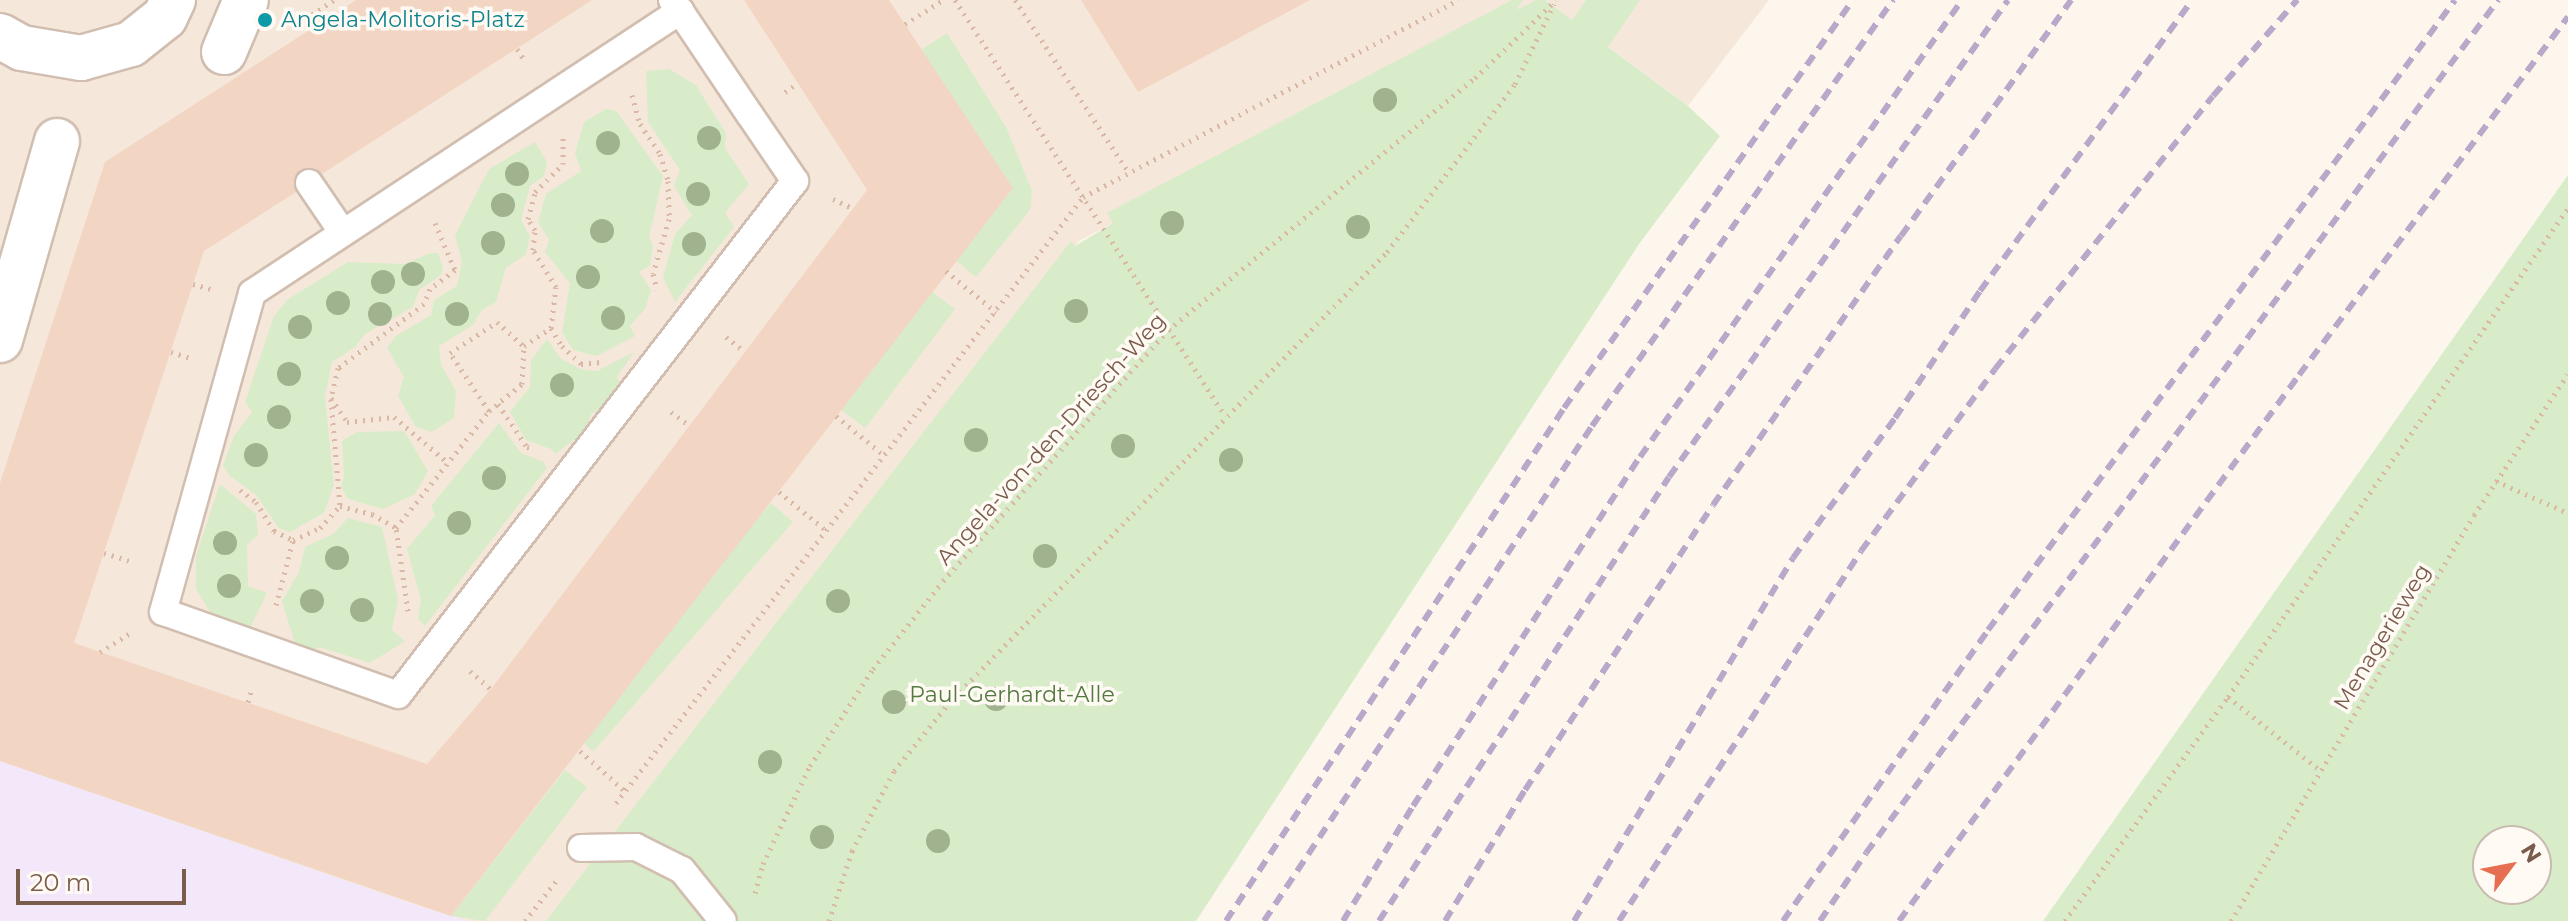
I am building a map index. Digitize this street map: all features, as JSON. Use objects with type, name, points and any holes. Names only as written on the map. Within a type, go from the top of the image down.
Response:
[{"type":"street","points":[[0,36],[22,48],[81,58],[131,44],[165,17],[173,0]]},
{"type":"street","points":[[232,65],[246,1]]},
{"type":"street","points":[[0,340],[13,244],[57,141]]},
{"type":"lane","points":[[676,6],[795,181],[398,695],[163,612],[252,293],[614,55],[676,6]]},
{"type":"lane","points":[[309,183],[343,233]]},
{"type":"lane","points":[[581,848],[636,847],[682,870],[723,921]]},
{"type":"path","points":[[905,24],[943,0]]},
{"type":"path","points":[[955,0],[1225,416]]},
{"type":"path","points":[[1015,0],[1129,173]]},
{"type":"path","points":[[525,921],[1083,197],[1458,0]]},
{"type":"path","points":[[829,921],[852,851],[894,771],[949,703],[1387,252],[1515,84],[1556,0]]},
{"type":"path","name":"Angela-von-den-Driesch-Weg","points":[[751,907],[763,864],[810,766],[873,669],[943,581],[1168,330],[1475,78],[1556,0]]},
{"type":"path","points":[[614,55],[628,79],[640,124],[660,154],[668,181],[669,219],[653,274],[666,322],[678,332]]},
{"type":"path","points":[[549,98],[564,141],[563,164],[535,192],[528,219],[535,230],[533,250],[556,287],[551,328],[562,346],[581,364],[601,362],[612,356]]},
{"type":"path","points":[[207,456],[222,476],[256,502],[274,531],[293,540],[320,528],[340,506],[331,398],[338,368],[424,304],[430,289],[455,270],[419,184]]},
{"type":"path","points":[[2065,921],[2228,697],[2568,208]]},
{"type":"path","points":[[946,271],[996,312]]},
{"type":"path","points":[[489,411],[450,353],[497,322],[524,346]]},
{"type":"path","points":[[524,346],[551,328]]},
{"type":"path","points":[[491,689],[409,624],[396,528],[489,411],[522,384],[524,346]]},
{"type":"path","name":"Menagerieweg","points":[[2231,921],[2496,481],[2568,374]]},
{"type":"path","points":[[331,398],[347,422],[394,417],[447,462]]},
{"type":"path","points":[[498,404],[527,447],[549,455],[565,479]]},
{"type":"path","points":[[836,416],[885,456]]},
{"type":"path","points":[[2496,481],[2568,513]]},
{"type":"path","points":[[779,492],[827,531]]},
{"type":"path","points":[[340,506],[372,514],[396,528]]},
{"type":"path","points":[[265,648],[293,540]]},
{"type":"path","points":[[2228,697],[2321,771]]},
{"type":"path","points":[[580,751],[625,791]]},
{"type":"shaded area","points":[[0,0],[1536,0],[1079,241],[562,921],[0,921]]},
{"type":"shaded area","points":[[1545,0],[1769,0],[1688,106]]},
{"type":"shaded area","points":[[0,761],[419,906],[469,921],[0,921]]},
{"type":"green space","name":"Paul-Gerhardt-Alle","points":[[1512,0],[1523,0],[1516,10],[1536,0],[1545,0],[1572,20],[1586,0],[1640,0],[1608,47],[1688,106],[1720,136],[1639,244],[1196,921],[546,921],[1071,241],[1075,246],[1113,223],[1107,213]]},
{"type":"green space","points":[[947,33],[1006,127],[1032,191],[1030,210],[976,277],[955,260],[1013,188],[921,50]]},
{"type":"green space","points":[[669,69],[696,85],[726,133],[725,148],[749,184],[725,213],[734,227],[675,302],[663,277],[675,234],[692,215],[674,186],[680,170],[648,122],[646,71]]},
{"type":"green space","points":[[606,109],[616,111],[663,176],[649,237],[653,246],[650,265],[639,272],[651,290],[645,309],[630,326],[635,336],[597,356],[573,350],[562,332],[570,283],[545,252],[549,240],[538,222],[546,194],[581,171],[575,153],[584,122]]},
{"type":"green space","points":[[535,142],[547,162],[544,176],[530,186],[521,220],[530,236],[526,254],[506,268],[496,302],[482,310],[473,325],[439,346],[441,365],[456,391],[454,418],[432,432],[416,427],[398,396],[404,377],[387,348],[396,336],[431,315],[434,300],[457,286],[462,262],[455,235],[489,169]]},
{"type":"green space","points":[[2568,175],[2568,921],[2043,921]]},
{"type":"green space","points":[[438,253],[443,268],[441,275],[419,290],[413,307],[365,334],[355,347],[332,362],[325,397],[334,485],[324,513],[290,532],[279,528],[256,495],[230,476],[223,465],[234,436],[252,412],[245,402],[274,316],[288,299],[348,262],[404,264]]},
{"type":"green space","points":[[931,291],[955,309],[865,428],[841,410]]},
{"type":"green space","points":[[547,339],[561,359],[583,370],[597,371],[634,352],[617,377],[621,385],[607,405],[591,414],[585,432],[555,454],[551,449],[526,440],[510,412],[530,387],[531,361]]},
{"type":"green space","points":[[499,423],[521,453],[544,462],[547,468],[425,626],[418,619],[421,600],[407,549],[435,515],[431,506]]},
{"type":"green space","points":[[404,431],[428,471],[415,494],[383,509],[348,499],[341,487],[344,476],[342,441],[357,432]]},
{"type":"green space","points":[[220,484],[256,514],[258,535],[247,545],[248,586],[267,593],[250,628],[214,618],[196,589],[196,556]]},
{"type":"green space","points":[[771,503],[793,522],[593,751],[572,732]]},
{"type":"green space","points":[[348,518],[382,527],[398,600],[392,630],[405,641],[370,663],[320,647],[313,650],[295,644],[282,601],[299,572],[305,547],[333,534]]},
{"type":"green space","points":[[565,770],[587,787],[485,921],[451,916]]},
{"type":"building","points":[[356,0],[592,0],[322,174],[315,168],[301,169],[294,177],[296,192],[204,251],[74,643],[427,764],[491,689],[867,190],[744,0],[889,0],[1013,188],[451,916],[0,761],[0,483],[105,162]]},
{"type":"building","points":[[1081,0],[1310,0],[1138,92]]},
{"type":"railway","points":[[1226,921],[1564,408],[1853,0]]},
{"type":"railway","points":[[1264,921],[1592,426],[1893,0]]},
{"type":"railway","points":[[1343,921],[1413,806],[1640,457],[1962,0]]},
{"type":"railway","points":[[1379,921],[1669,477],[2008,0]]},
{"type":"railway","points":[[1445,921],[1525,790],[1713,505],[2071,0]]},
{"type":"railway","points":[[1574,921],[1793,558],[1895,418],[1980,291],[2192,0]]},
{"type":"railway","points":[[1619,921],[1861,551],[1995,369],[2213,96],[2297,0]]},
{"type":"railway","points":[[1783,921],[1988,630],[2455,0]]},
{"type":"railway","points":[[1820,921],[1866,853],[2498,0]]},
{"type":"railway","points":[[1899,921],[2299,375],[2568,17]]},
{"type":"place","name":"Angela-Molitoris-Platz","points":[[265,20]]}]
